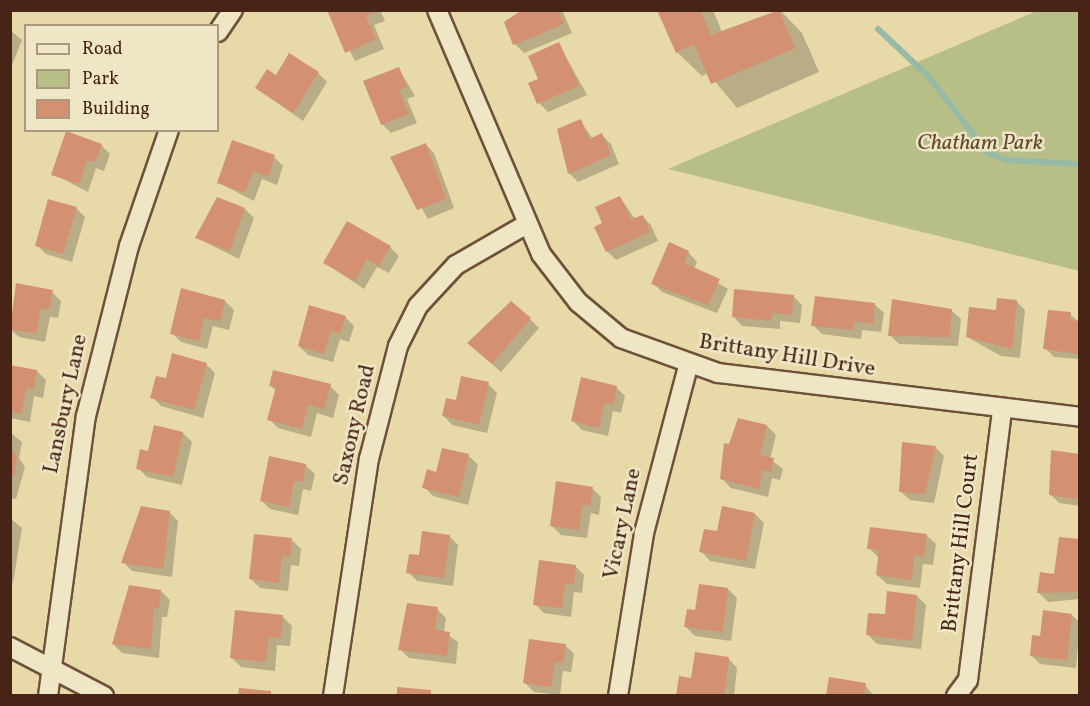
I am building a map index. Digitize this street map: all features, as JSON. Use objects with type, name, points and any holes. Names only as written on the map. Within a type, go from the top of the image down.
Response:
[{"type":"street","points":[[219,31],[233,10]]},
{"type":"street","name":"Brittany Hill Drive","points":[[437,10],[541,254],[579,302],[621,338],[688,366],[1002,411],[1080,417]]},
{"type":"street","name":"Lansbury Lane","points":[[48,696],[49,664],[86,416],[129,246],[168,132]]},
{"type":"street","name":"Saxony Road","points":[[333,696],[369,459],[398,346],[418,306],[456,265],[527,224]]},
{"type":"street","name":"Vicary Lane","points":[[618,696],[644,532],[688,366]]},
{"type":"street","name":"Brittany Hill Court","points":[[956,696],[972,688],[1002,411]]},
{"type":"street","points":[[10,647],[49,664],[104,696]]},
{"type":"green space","name":"Chatham Park","points":[[1039,10],[1079,11],[1079,271],[668,169]]},
{"type":"building","points":[[327,10],[379,10],[366,16],[376,39],[345,53]]},
{"type":"building","points":[[522,10],[558,10],[564,24],[513,45],[504,22]]},
{"type":"building","points":[[657,10],[700,10],[711,35],[779,10],[795,48],[711,84],[694,44],[676,53]]},
{"type":"building","points":[[559,42],[579,86],[537,104],[528,83],[538,79],[528,56]]},
{"type":"building","points":[[289,53],[319,72],[293,113],[255,88],[267,69],[276,75]]},
{"type":"building","points":[[399,67],[407,87],[399,90],[409,114],[381,125],[363,81]]},
{"type":"building","points":[[581,119],[589,139],[602,133],[611,155],[568,174],[557,129]]},
{"type":"building","points":[[66,132],[102,144],[95,162],[87,160],[79,184],[51,175]]},
{"type":"building","points":[[232,140],[275,155],[268,177],[253,171],[245,193],[217,183]]},
{"type":"building","points":[[426,143],[446,199],[417,210],[390,157]]},
{"type":"building","points":[[620,196],[631,219],[643,215],[650,232],[606,252],[594,227],[602,223],[595,207]]},
{"type":"building","points":[[217,197],[245,208],[230,251],[195,238]]},
{"type":"building","points":[[48,199],[77,207],[63,254],[35,246]]},
{"type":"building","points":[[347,221],[391,246],[379,266],[367,259],[355,281],[323,263]]},
{"type":"building","points":[[669,242],[689,251],[684,263],[720,279],[708,305],[651,284]]},
{"type":"building","points":[[16,283],[53,290],[49,310],[41,308],[36,334],[10,329]]},
{"type":"building","points":[[181,288],[225,300],[220,321],[204,318],[199,341],[170,334]]},
{"type":"building","points":[[734,289],[794,295],[792,315],[772,313],[771,321],[732,317]]},
{"type":"building","points":[[815,296],[875,303],[873,324],[854,321],[853,330],[811,326]]},
{"type":"building","points":[[997,298],[1017,300],[1012,349],[966,337],[969,307],[996,310]]},
{"type":"building","points":[[892,299],[952,309],[949,337],[888,336]]},
{"type":"building","points":[[511,301],[531,318],[492,364],[467,343]]},
{"type":"building","points":[[309,305],[346,316],[340,334],[331,331],[324,354],[298,346]]},
{"type":"building","points":[[1048,310],[1071,312],[1070,320],[1080,321],[1078,354],[1043,349]]},
{"type":"building","points":[[172,353],[207,363],[194,410],[150,398],[156,376],[166,378]]},
{"type":"building","points":[[10,365],[37,370],[34,389],[26,388],[21,414],[10,412]]},
{"type":"building","points":[[273,370],[331,384],[324,409],[308,405],[302,429],[267,420],[276,387],[269,386]]},
{"type":"building","points":[[461,376],[489,382],[479,425],[442,416],[446,398],[456,400]]},
{"type":"building","points":[[581,377],[617,386],[613,405],[604,403],[599,428],[571,421]]},
{"type":"building","points":[[738,418],[767,425],[760,455],[774,458],[771,472],[763,470],[759,489],[720,479],[724,443],[729,444]]},
{"type":"building","points":[[154,425],[183,432],[173,477],[136,469],[140,449],[148,451]]},
{"type":"building","points":[[902,442],[936,446],[925,494],[899,492]]},
{"type":"building","points":[[10,448],[17,457],[14,476],[10,476]]},
{"type":"building","points":[[442,448],[469,454],[459,497],[422,488],[427,469],[436,472]]},
{"type":"building","points":[[1051,450],[1080,454],[1077,499],[1049,495]]},
{"type":"building","points":[[269,456],[306,464],[303,482],[294,481],[289,507],[260,501]]},
{"type":"building","points":[[556,481],[593,487],[590,506],[582,505],[579,530],[550,526]]},
{"type":"building","points":[[141,506],[170,511],[163,569],[121,563]]},
{"type":"building","points":[[722,506],[755,513],[746,561],[699,552],[704,529],[717,531]]},
{"type":"building","points":[[870,527],[927,534],[924,556],[914,555],[912,580],[876,575],[879,550],[867,549]]},
{"type":"building","points":[[422,531],[450,535],[444,578],[406,573],[409,554],[419,555]]},
{"type":"building","points":[[254,534],[292,538],[290,557],[282,556],[279,583],[249,579]]},
{"type":"building","points":[[1059,537],[1080,539],[1080,592],[1037,593],[1040,572],[1054,574]]},
{"type":"building","points":[[539,560],[576,565],[574,585],[565,583],[562,608],[533,605]]},
{"type":"building","points":[[699,584],[728,588],[723,632],[684,627],[687,609],[695,610]]},
{"type":"building","points":[[129,585],[161,590],[159,609],[154,608],[151,649],[112,644]]},
{"type":"building","points":[[887,591],[917,595],[912,641],[866,635],[868,613],[885,614]]},
{"type":"building","points":[[407,603],[438,607],[435,630],[450,632],[447,656],[398,650]]},
{"type":"building","points":[[235,610],[283,615],[281,638],[269,637],[266,662],[230,658]]},
{"type":"building","points":[[1043,610],[1072,614],[1067,660],[1030,656],[1032,635],[1040,636]]},
{"type":"building","points":[[529,639],[566,644],[563,663],[555,662],[551,687],[523,683]]},
{"type":"building","points":[[695,652],[729,657],[724,696],[676,696],[679,676],[691,678]]},
{"type":"building","points":[[829,677],[866,683],[864,696],[826,696]]},
{"type":"building","points":[[397,687],[431,690],[431,696],[397,696]]},
{"type":"building","points":[[239,688],[271,691],[271,696],[238,696]]},
{"type":"waterway","points":[[878,29],[928,76],[988,153],[1007,160],[1080,164]]}]
